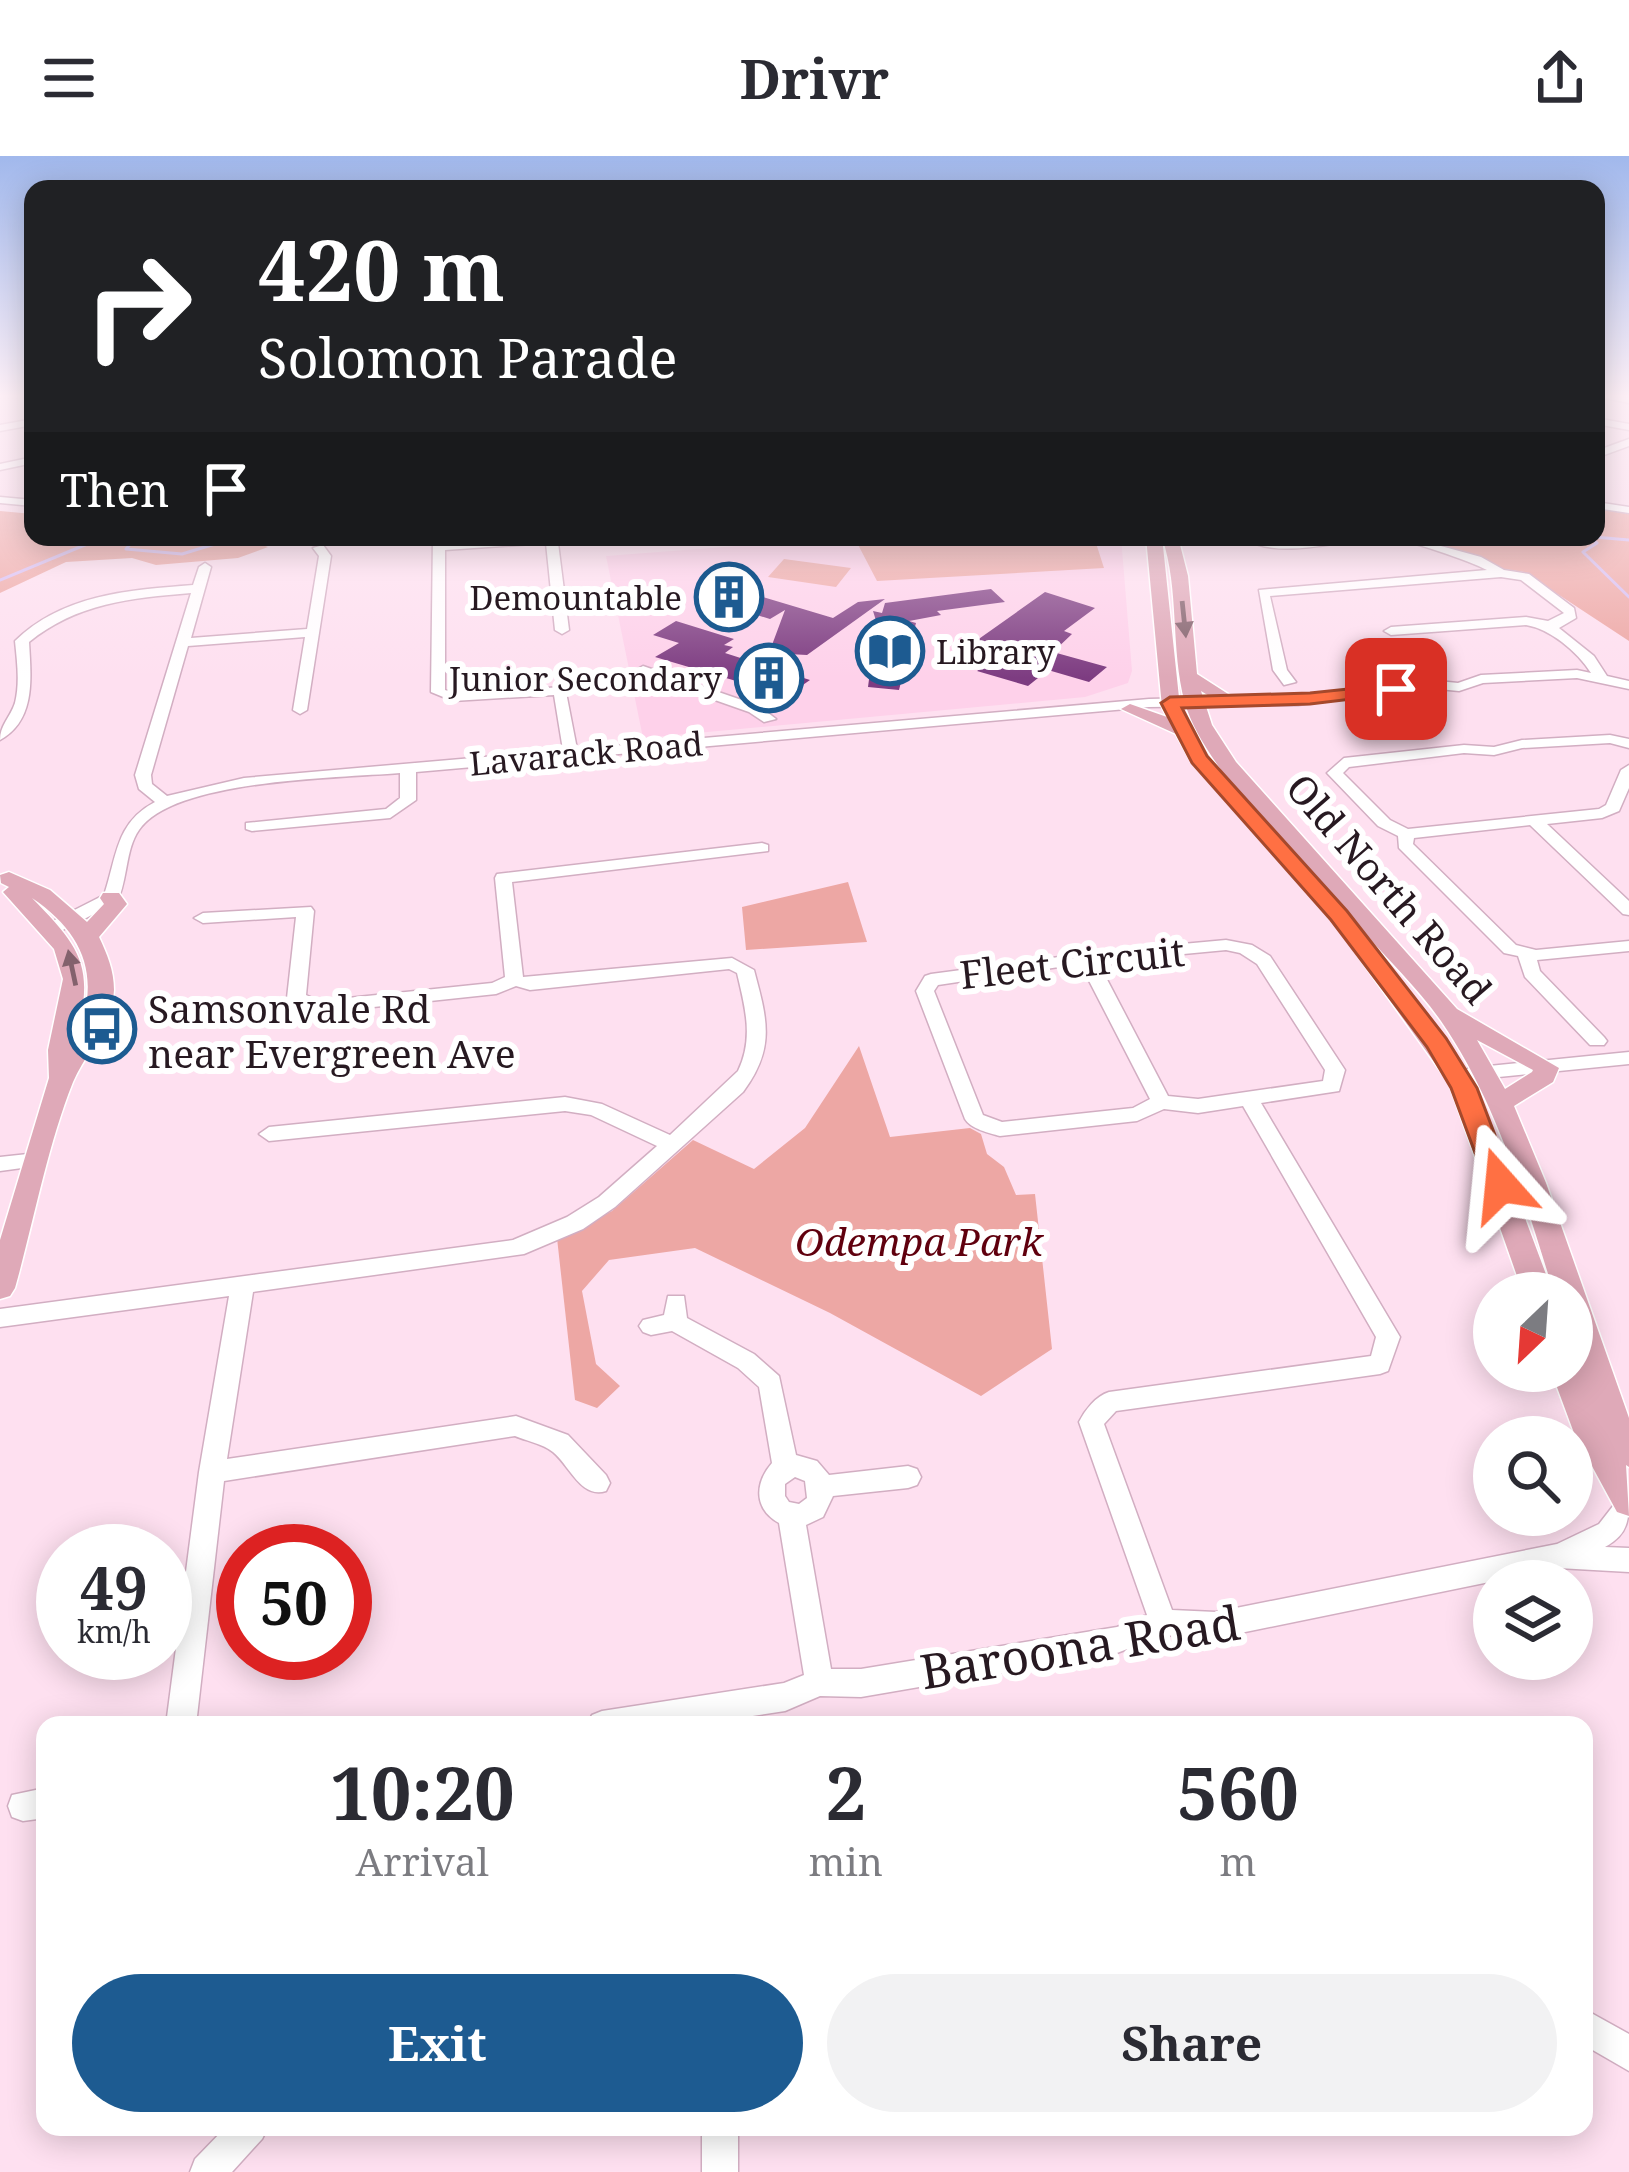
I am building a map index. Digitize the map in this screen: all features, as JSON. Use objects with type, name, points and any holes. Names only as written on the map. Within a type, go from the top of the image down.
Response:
[{"type":"main road","name":"Old North Road","points":[[1155,546],[1180,706],[1211,774],[1502,1102],[1562,1272]]},
{"type":"main road","name":"Old North Road","points":[[1171,546],[1190,677],[1180,706]]},
{"type":"main road","points":[[1190,677],[1231,701]]},
{"type":"main road","name":"Old North Road","points":[[1180,706],[1447,1012],[1470,1070],[1481,1127],[1531,1272]]},
{"type":"main road","points":[[1120,708],[1180,706]]},
{"type":"main road","points":[[1120,708],[1180,706]]},
{"type":"main road","points":[[0,1288],[62,1078],[80,1056],[102,998],[102,962],[64,923],[14,891],[5,873]]},
{"type":"main road","points":[[64,923],[111,914],[116,904],[113,889]]},
{"type":"main road","points":[[62,1078],[57,1057],[74,1001],[76,972],[64,923]]},
{"type":"main road","points":[[1447,1012],[1470,1020],[1505,1050],[1539,1065],[1544,1076],[1502,1102]]},
{"type":"main road","points":[[1593,1367],[1629,1453]]},
{"type":"main road","points":[[1575,1392],[1600,1453],[1629,1503]]},
{"type":"street","points":[[439,546],[438,692],[453,697],[560,690],[571,754]]},
{"type":"street","points":[[553,546],[562,630]]},
{"type":"street","points":[[1391,632],[1526,621],[1552,625],[1571,615],[1525,578],[1420,546]]},
{"type":"street","points":[[300,710],[325,556],[319,548]]},
{"type":"street","points":[[64,923],[113,889],[132,827],[166,803],[144,786],[143,775],[205,567]]},
{"type":"street","points":[[1289,682],[1280,670],[1264,593],[1493,571]]},
{"type":"street","points":[[0,643],[22,641],[45,619],[76,605],[120,595],[196,589]]},
{"type":"street","points":[[1552,625],[1593,672]]},
{"type":"street","points":[[184,642],[314,632]]},
{"type":"street","points":[[0,736],[20,719],[26,698],[22,641]]},
{"type":"street","points":[[643,670],[754,709],[769,719]]},
{"type":"street","points":[[1180,706],[1593,672],[1629,685]]},
{"type":"street","points":[[1180,706],[1291,704],[1310,698]]},
{"type":"street","name":"Lavarack Road","points":[[166,803],[231,785],[1120,708]]},
{"type":"street","points":[[1629,744],[1604,740],[1515,745],[1494,751],[1464,748],[1337,767],[1338,777],[1384,823],[1406,834],[1590,816],[1613,808],[1629,770]]},
{"type":"street","points":[[252,826],[390,813],[408,800],[409,769]]},
{"type":"street","points":[[1535,820],[1629,910]]},
{"type":"street","points":[[1406,834],[1405,845],[1502,943],[1527,955],[1629,946]]},
{"type":"street","points":[[514,980],[503,878],[762,848]]},
{"type":"street","points":[[0,1318],[516,1248],[588,1215],[736,1088],[755,1060],[759,1027],[746,970],[732,963],[530,984],[514,980],[496,988],[317,1007],[296,998],[305,910],[203,919]]},
{"type":"street","name":"Fleet Circuit","points":[[1226,945],[1246,949],[1264,959],[1337,1076],[1324,1089],[1198,1106],[1162,1102],[1137,1114],[985,1126],[973,1114],[926,984],[941,976],[1052,963],[1091,966],[1117,956],[1226,945]]},
{"type":"street","points":[[1527,955],[1531,973],[1598,1041]]},
{"type":"street","points":[[1091,966],[1162,1102]]},
{"type":"street","points":[[1470,1070],[1629,1058]]},
{"type":"street","points":[[1163,1622],[1090,1421],[1109,1402],[1380,1364],[1388,1337],[1248,1098]]},
{"type":"street","points":[[269,1134],[565,1104],[595,1109],[670,1144]]},
{"type":"street","points":[[0,1164],[37,1160]]},
{"type":"street","points":[[182,1716],[212,1472],[242,1287]]},
{"type":"street","points":[[667,1317],[746,1361],[770,1383],[786,1470]]},
{"type":"street","points":[[212,1472],[516,1426],[559,1442],[597,1484]]},
{"type":"street","points":[[786,1470],[813,1471],[824,1486],[820,1504],[801,1514],[780,1510],[768,1494],[773,1477],[786,1470]]},
{"type":"street","points":[[824,1486],[908,1478]]},
{"type":"street","name":"Baroona Road","points":[[661,1716],[785,1697],[819,1682],[861,1683],[1117,1640],[1163,1622],[1216,1625],[1558,1556],[1608,1532],[1629,1503]]},
{"type":"street","points":[[791,1513],[819,1682]]},
{"type":"street","name":"Baroona Road","points":[[1558,1556],[1629,1560]]},
{"type":"street","points":[[1593,2032],[1629,2054]]},
{"type":"street","points":[[208,2172],[242,2136]]},
{"type":"street","points":[[720,2136],[720,2172]]},
{"type":"shaded area","points":[[738,546],[1122,546],[1132,671],[1128,683],[1085,697],[643,738],[606,556]]},
{"type":"green space","points":[[1605,509],[1629,513],[1629,641],[1524,572],[1497,568],[1482,558],[1440,546],[1605,546]]},
{"type":"green space","points":[[0,511],[24,513],[24,546],[268,547],[238,558],[156,565],[132,558],[66,562],[0,593]]},
{"type":"green space","points":[[859,546],[1097,546],[1104,568],[877,581]]},
{"type":"green space","points":[[784,559],[851,568],[836,587],[768,577]]},
{"type":"green space","points":[[848,882],[867,942],[746,950],[742,907]]},
{"type":"green space","name":"Odempa Park","points":[[859,1046],[890,1137],[970,1128],[981,1134],[987,1154],[1004,1167],[1016,1195],[1035,1194],[1052,1349],[981,1396],[830,1313],[695,1248],[609,1260],[582,1291],[596,1364],[620,1386],[597,1408],[575,1400],[557,1238],[612,1211],[693,1140],[754,1169],[805,1128]]},
{"type":"building","points":[[736,589],[833,618],[858,602],[885,599],[807,655],[769,653],[785,610],[770,619],[715,602]]},
{"type":"building","points":[[991,589],[1005,602],[937,611],[941,615],[909,621],[916,623],[899,690],[868,687],[874,641],[894,642],[884,626],[878,627],[873,611],[882,613],[885,603]]},
{"type":"building","points":[[1045,592],[1095,608],[1064,631],[1072,634],[1053,652],[1107,667],[1089,682],[1048,670],[1028,686],[977,671],[996,657],[966,648]]},
{"type":"building","points":[[676,621],[734,639],[724,645],[733,647],[725,653],[810,680],[787,696],[655,657],[679,643],[653,635]]},
{"type":"waterway","points":[[1605,538],[1629,540]]},
{"type":"waterway","points":[[0,580],[82,546]]},
{"type":"waterway","points":[[129,546],[126,549],[182,554],[208,546]]},
{"type":"waterway","points":[[1592,546],[1583,552],[1629,597]]},
{"type":"place","name":"Demountable","points":[[729,597]]},
{"type":"place","name":"Library","points":[[890,651]]},
{"type":"place","name":"Junior Secondary","points":[[769,678]]},
{"type":"place","name":"Samsonvale Rd near Evergreen Ave","points":[[102,1029]]},
{"type":"route","points":[[1396,689],[1310,698],[1170,703],[1198,759],[1339,915],[1437,1044],[1464,1088],[1501,1185]]}]
